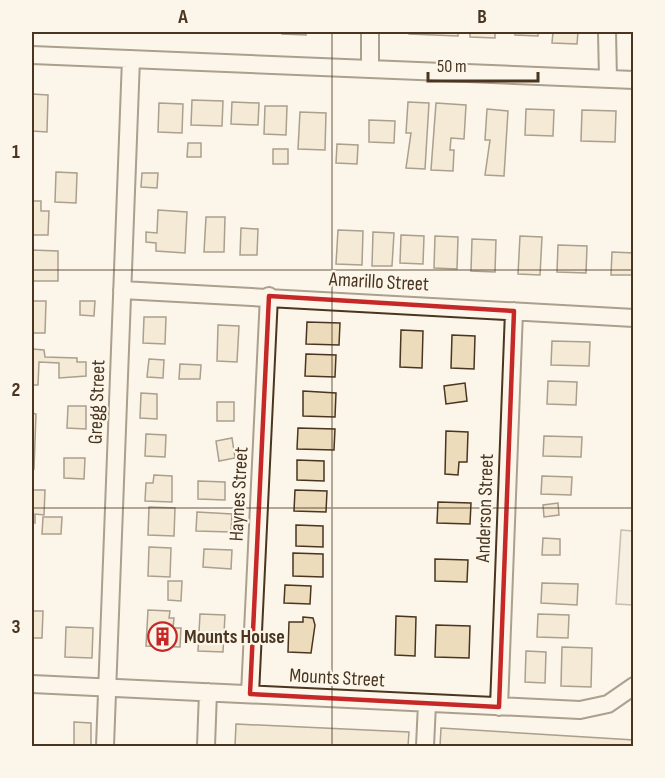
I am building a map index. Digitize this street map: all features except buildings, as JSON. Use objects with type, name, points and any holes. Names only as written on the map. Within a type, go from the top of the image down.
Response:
[{"type":"street","points":[[370,32],[370,69]]},
{"type":"street","points":[[607,32],[608,79]]},
{"type":"street","points":[[32,55],[633,80]]},
{"type":"street","name":"Gregg Street","points":[[105,747],[131,59]]},
{"type":"street","name":"Amarillo Street","points":[[122,290],[269,296],[633,318]]},
{"type":"street","name":"Haynes Street","points":[[250,694],[269,296]]},
{"type":"street","name":"Anderson Street","points":[[499,707],[514,311]]},
{"type":"street","name":"Mounts Street","points":[[32,684],[580,710],[608,704],[633,686]]},
{"type":"street","points":[[206,747],[208,692]]},
{"type":"street","points":[[425,747],[427,704]]},
{"type":"highlighted area","points":[[269,296],[514,311],[499,707],[250,694]]},
{"type":"shaded area","points":[[621,530],[633,531],[633,605],[616,604]]},
{"type":"place","name":"Mounts House","points":[[163,637]]}]
